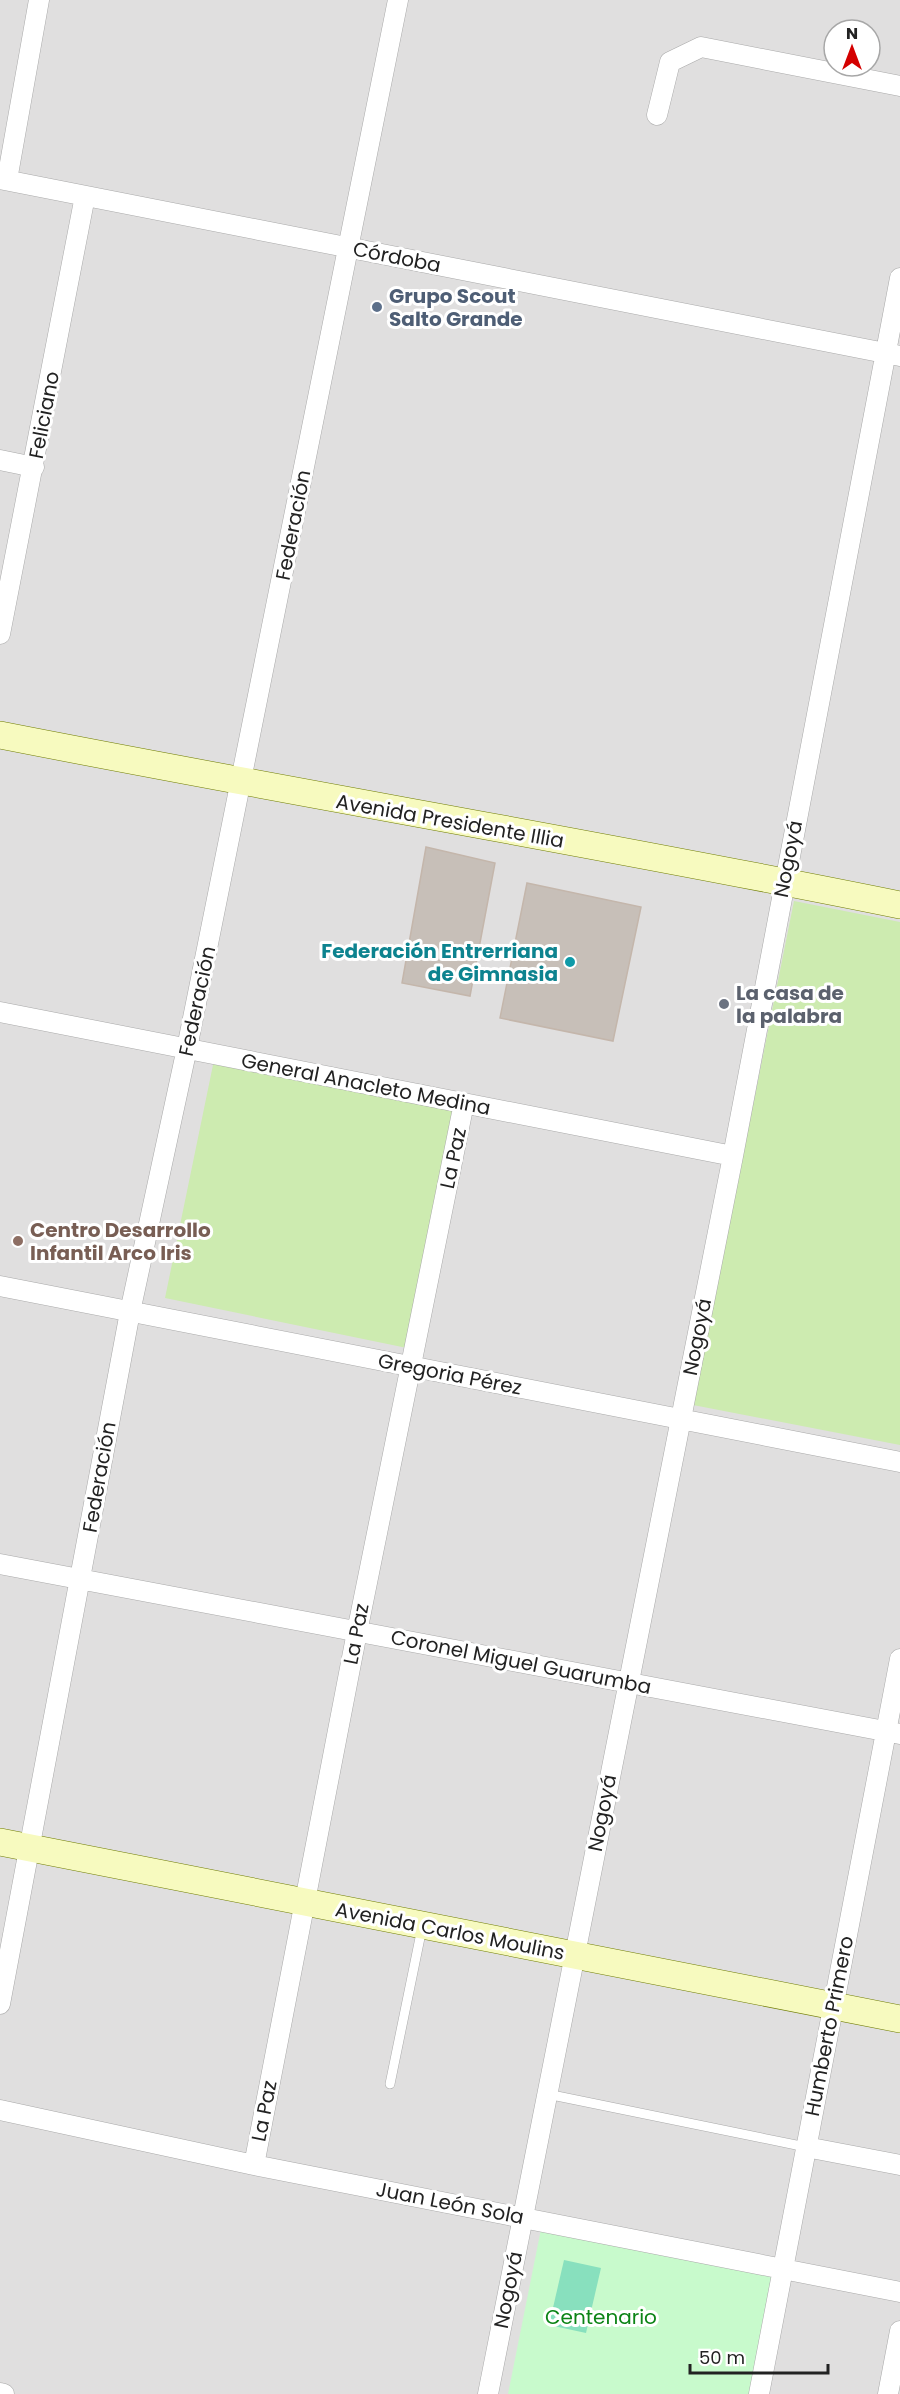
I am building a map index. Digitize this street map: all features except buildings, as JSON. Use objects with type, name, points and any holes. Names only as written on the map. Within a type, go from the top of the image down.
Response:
[{"type":"street","points":[[3,180],[39,0]]},
{"type":"street","name":"Federación","points":[[0,2004],[27,1847],[130,1312],[188,1048],[398,0]]},
{"type":"street","points":[[657,115],[670,62],[701,47],[900,86]]},
{"type":"street","name":"Córdoba","points":[[3,180],[893,355]]},
{"type":"street","name":"Feliciano","points":[[0,634],[85,196]]},
{"type":"street","name":"Nogoyá","points":[[488,2394],[627,1682],[733,1156],[784,881],[893,355],[900,278]]},
{"type":"street","points":[[0,460],[34,467]]},
{"type":"street","name":"Avenida Presidente Illia","points":[[0,735],[241,783],[784,881],[900,905]]},
{"type":"street","name":"General Anacleto Medina","points":[[0,1012],[733,1156]]},
{"type":"street","name":"La Paz","points":[[254,2165],[357,1632],[464,1103]]},
{"type":"street","name":"Gregoria Pérez","points":[[0,1286],[900,1462]]},
{"type":"street","name":"Coronel Miguel Guarumba","points":[[0,1564],[893,1733]]},
{"type":"street","name":"Humberto Primero","points":[[759,2394],[833,2006],[893,1733],[900,1659]]},
{"type":"street","name":"Avenida Carlos Moulins","points":[[0,1842],[900,2019]]},
{"type":"street","name":"Juan León Sola","points":[[0,2110],[254,2165],[900,2292]]},
{"type":"street","points":[[806,2147],[900,2165]]},
{"type":"street","points":[[888,2394],[900,2331]]},
{"type":"lane","points":[[390,2084],[422,1926]]},
{"type":"lane","points":[[547,2094],[806,2147]]},
{"type":"shaded area","points":[[0,0],[900,0],[900,2394],[0,2394]]},
{"type":"green space","points":[[794,901],[900,922],[900,1445],[693,1405]]},
{"type":"green space","points":[[214,1060],[456,1110],[407,1348],[165,1298]]},
{"type":"green space","name":"Centenario","points":[[541,2229],[774,2274],[750,2394],[508,2394]]},
{"type":"green space","points":[[564,2260],[601,2268],[586,2333],[549,2325]]},
{"type":"place","name":"Grupo Scout Salto Grande","points":[[377,307]]},
{"type":"place","name":"Federación Entrerriana de Gimnasia","points":[[570,962]]},
{"type":"place","name":"La casa de la palabra","points":[[724,1004]]},
{"type":"place","name":"Centro Desarrollo Infantil Arco Iris","points":[[18,1241]]}]
